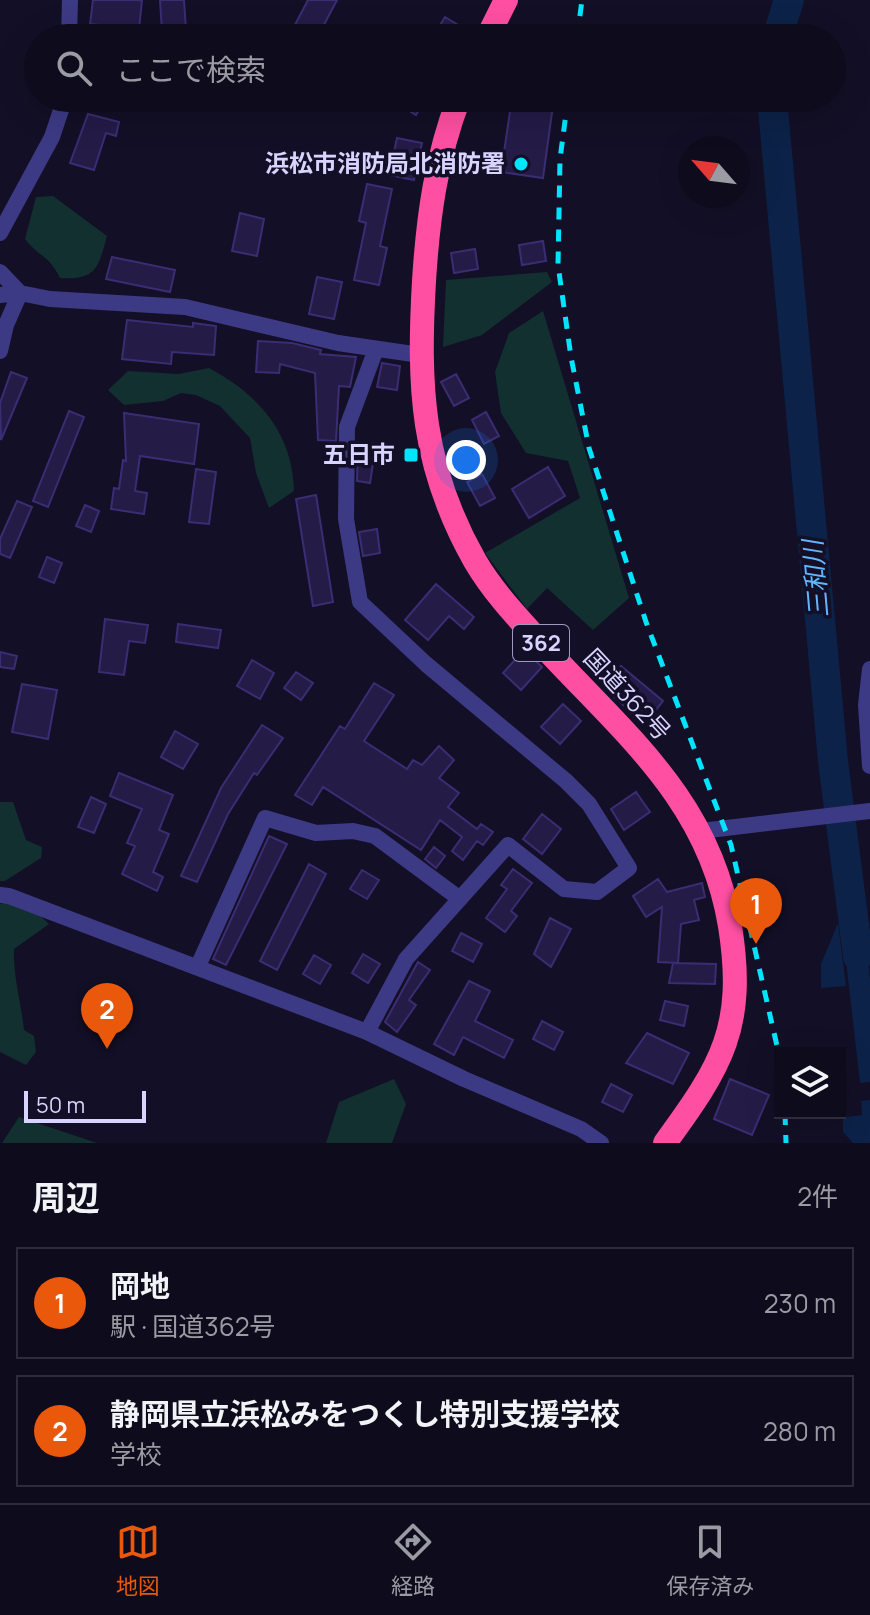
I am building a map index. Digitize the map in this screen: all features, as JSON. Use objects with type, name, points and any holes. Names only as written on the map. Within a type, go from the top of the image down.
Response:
[{"type":"highway","points":[[494,24],[506,0]]},
{"type":"highway","name":"国道362号","points":[[454,112],[434,174],[420,355],[425,427],[443,491],[474,558],[497,597],[665,777],[701,831],[724,891],[733,948],[733,1010],[728,1041],[710,1081],[665,1143]]},
{"type":"street","points":[[69,24],[70,0]]},
{"type":"street","points":[[0,233],[52,137],[60,112]]},
{"type":"street","points":[[0,272],[20,293]]},
{"type":"street","points":[[0,295],[20,293],[50,299],[185,307],[376,349],[420,355]]},
{"type":"street","points":[[0,351],[6,325],[20,293]]},
{"type":"street","points":[[367,1032],[406,959],[508,845],[564,889],[597,892],[629,868],[589,804],[566,781],[426,664],[360,602],[346,519],[347,427],[376,349]]},
{"type":"street","points":[[870,669],[866,705],[870,766]]},
{"type":"street","points":[[701,831],[865,812]]},
{"type":"street","points":[[198,966],[265,818],[316,833],[353,831],[375,836],[460,899]]},
{"type":"street","points":[[0,895],[198,966],[367,1032],[464,1079],[581,1129],[601,1143]]},
{"type":"green space","points":[[53,196],[107,236],[98,264],[81,277],[60,278],[52,264],[25,239],[36,197]]},
{"type":"green space","points":[[547,272],[552,282],[482,335],[443,347],[446,280]]},
{"type":"green space","points":[[543,311],[629,598],[593,630],[547,588],[527,609],[485,553],[580,498],[568,461],[526,453],[501,413],[495,372],[509,333]]},
{"type":"green space","points":[[209,368],[243,390],[280,433],[292,470],[294,491],[269,508],[256,473],[250,438],[220,406],[196,395],[181,393],[163,401],[124,405],[108,390],[128,371],[179,374]]},
{"type":"green space","points":[[0,802],[13,802],[26,840],[42,847],[41,858],[5,881],[0,881]]},
{"type":"green space","points":[[12,902],[34,910],[49,924],[14,949],[24,1030],[34,1036],[36,1052],[26,1065],[0,1052],[0,904]]},
{"type":"green space","points":[[394,1079],[406,1104],[392,1143],[326,1143],[339,1102]]},
{"type":"green space","points":[[19,1117],[97,1143],[2,1143]]},
{"type":"water","points":[[849,889],[853,920],[866,937],[870,980],[870,1082],[860,1083],[841,917]]},
{"type":"water","points":[[838,923],[846,986],[821,988],[821,964]]},
{"type":"water","points":[[870,1100],[870,1143],[853,1143],[843,1132],[846,1114],[847,1117],[862,1115],[861,1101]]},
{"type":"building","points":[[93,0],[142,0],[140,24],[90,24]]},
{"type":"building","points":[[160,0],[184,0],[186,24],[162,24]]},
{"type":"building","points":[[308,0],[337,0],[324,24],[295,24]]},
{"type":"building","points":[[445,17],[457,24],[441,24]]},
{"type":"building","points":[[510,112],[552,112],[543,178],[501,172]]},
{"type":"building","points":[[88,114],[119,122],[116,136],[106,133],[94,170],[70,163]]},
{"type":"building","points":[[397,138],[422,143],[414,180],[389,175]]},
{"type":"building","points":[[367,184],[392,189],[380,246],[387,248],[379,285],[354,280],[366,223],[359,221]]},
{"type":"building","points":[[240,213],[264,219],[257,256],[232,251]]},
{"type":"building","points":[[543,241],[546,261],[522,265],[519,245]]},
{"type":"building","points":[[475,249],[478,269],[454,273],[451,253]]},
{"type":"building","points":[[112,257],[175,270],[170,292],[106,279]]},
{"type":"building","points":[[317,277],[342,282],[334,319],[309,314]]},
{"type":"building","points":[[127,320],[193,327],[193,323],[216,326],[214,355],[172,352],[171,364],[122,359]]},
{"type":"building","points":[[258,341],[292,343],[321,350],[320,354],[356,357],[350,387],[339,386],[336,441],[318,440],[315,373],[280,364],[279,373],[256,372]]},
{"type":"building","points":[[382,363],[400,366],[397,390],[377,387]]},
{"type":"building","points":[[11,372],[27,378],[1,440],[0,403]]},
{"type":"building","points":[[456,374],[469,398],[454,406],[441,382]]},
{"type":"building","points":[[69,411],[84,417],[48,507],[33,501]]},
{"type":"building","points":[[486,412],[499,436],[484,444],[472,420]]},
{"type":"building","points":[[124,413],[199,424],[194,464],[140,456],[135,491],[147,493],[144,514],[111,509],[114,488],[119,489],[123,460],[126,461]]},
{"type":"building","points":[[358,442],[376,444],[370,483],[357,481]]},
{"type":"building","points":[[548,467],[565,496],[529,518],[512,489]]},
{"type":"building","points":[[196,469],[216,472],[209,524],[189,522]]},
{"type":"building","points":[[482,474],[495,498],[480,506],[467,482]]},
{"type":"building","points":[[316,495],[333,602],[313,606],[296,499]]},
{"type":"building","points":[[17,501],[32,507],[10,558],[0,554],[0,539]]},
{"type":"building","points":[[85,505],[99,511],[91,532],[76,526]]},
{"type":"building","points":[[377,529],[380,553],[363,556],[359,532]]},
{"type":"building","points":[[47,557],[62,563],[54,583],[39,577]]},
{"type":"building","points":[[436,584],[474,617],[464,629],[449,616],[428,640],[405,620]]},
{"type":"building","points":[[105,619],[148,625],[145,643],[129,641],[124,675],[99,672]]},
{"type":"building","points":[[178,624],[221,630],[218,648],[176,642]]},
{"type":"building","points":[[524,650],[542,667],[521,690],[503,673]]},
{"type":"building","points":[[0,652],[17,656],[14,669],[0,667]]},
{"type":"building","points":[[252,660],[274,673],[260,699],[237,686]]},
{"type":"building","points":[[621,666],[663,701],[645,724],[604,688]]},
{"type":"building","points":[[296,672],[313,683],[301,700],[284,688]]},
{"type":"building","points":[[374,683],[394,695],[364,741],[407,769],[413,760],[422,765],[439,746],[454,760],[439,778],[459,793],[448,807],[477,829],[481,824],[493,832],[483,845],[477,841],[463,860],[452,851],[462,837],[440,820],[421,850],[323,787],[312,805],[295,795],[340,726],[345,729]]},
{"type":"building","points":[[22,684],[57,690],[48,739],[12,732]]},
{"type":"building","points":[[563,704],[581,721],[560,744],[541,727]]},
{"type":"building","points":[[262,725],[283,738],[257,775],[254,773],[228,814],[197,882],[181,876],[221,788]]},
{"type":"building","points":[[175,731],[198,744],[183,769],[161,757]]},
{"type":"building","points":[[119,773],[173,795],[159,830],[169,834],[153,872],[163,877],[157,891],[122,874],[135,846],[127,843],[142,809],[110,796]]},
{"type":"building","points":[[636,792],[650,812],[624,830],[611,809]]},
{"type":"building","points":[[91,797],[106,804],[94,833],[78,827]]},
{"type":"building","points":[[542,814],[561,829],[542,854],[523,839]]},
{"type":"building","points":[[269,836],[287,844],[226,965],[213,959]]},
{"type":"building","points":[[434,847],[445,856],[436,868],[425,859]]},
{"type":"building","points":[[309,864],[326,874],[277,970],[260,961]]},
{"type":"building","points":[[513,869],[532,883],[511,911],[517,916],[505,932],[486,918],[507,889],[501,885]]},
{"type":"building","points":[[362,870],[379,880],[367,899],[350,889]]},
{"type":"building","points":[[658,879],[667,892],[702,883],[705,897],[694,900],[699,920],[681,924],[678,963],[658,962],[662,907],[646,917],[633,896]]},
{"type":"building","points":[[550,918],[571,929],[551,967],[534,954]]},
{"type":"building","points":[[461,933],[482,944],[473,962],[452,951]]},
{"type":"building","points":[[363,954],[380,964],[368,983],[352,973]]},
{"type":"building","points":[[314,955],[331,965],[320,984],[303,974]]},
{"type":"building","points":[[418,962],[430,970],[409,1000],[416,1005],[397,1032],[385,1022]]},
{"type":"building","points":[[673,963],[716,964],[715,984],[669,983]]},
{"type":"building","points":[[469,981],[490,991],[475,1021],[513,1040],[504,1058],[463,1037],[454,1055],[434,1044]]},
{"type":"building","points":[[665,1001],[688,1006],[684,1026],[660,1020]]},
{"type":"building","points":[[542,1021],[563,1032],[554,1050],[533,1039]]},
{"type":"building","points":[[647,1033],[689,1053],[673,1084],[626,1063]]},
{"type":"building","points":[[730,1079],[769,1095],[752,1135],[714,1119]]},
{"type":"building","points":[[611,1084],[632,1095],[623,1112],[602,1102]]},
{"type":"waterway","name":"三和川","points":[[781,24],[789,0]]},
{"type":"waterway","name":"三和川","points":[[773,112],[833,761],[858,956]]},
{"type":"railway","points":[[579,24],[582,0]]},
{"type":"railway","points":[[566,112],[560,159],[558,265],[571,357],[589,448],[646,622],[731,845],[777,1047]]},
{"type":"railway","points":[[785,1119],[786,1143]]},
{"type":"place","name":"浜松市消防局北消防署","points":[[521,164]]},
{"type":"place","name":"五日市","points":[[411,455]]},
{"type":"place","name":"岡地","points":[[756,944]]},
{"type":"place","name":"静岡県立浜松みをつくし特別支援学校","points":[[107,1049]]}]
